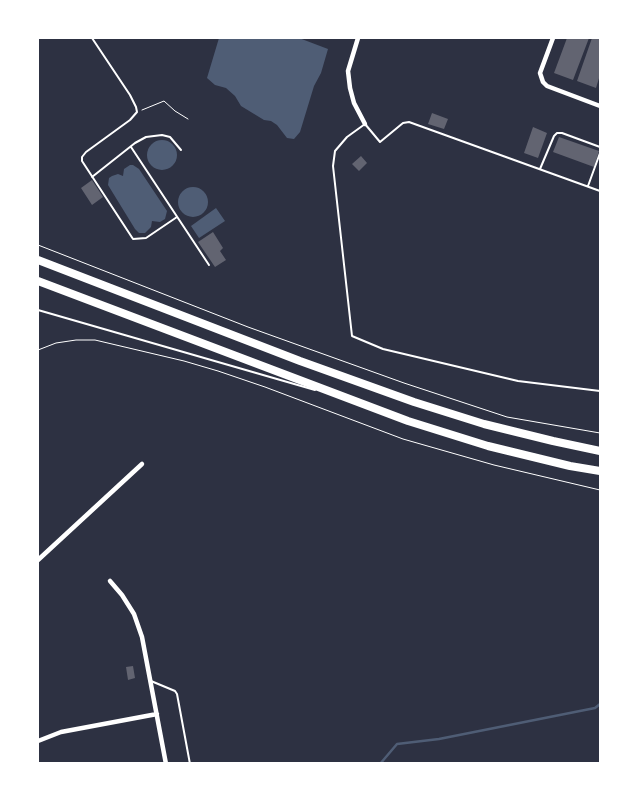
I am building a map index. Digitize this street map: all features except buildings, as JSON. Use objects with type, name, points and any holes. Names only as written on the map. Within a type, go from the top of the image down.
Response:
[{"type":"highway","points":[[38,260],[300,361],[414,402],[484,424],[600,451]]},
{"type":"highway","points":[[38,281],[408,421],[488,446],[570,466],[600,471]]},
{"type":"street","points":[[358,38],[348,71],[354,103],[366,124]]},
{"type":"street","points":[[553,38],[542,67],[541,78],[547,86],[599,106],[600,98]]},
{"type":"street","points":[[38,560],[142,464]]},
{"type":"street","points":[[110,581],[134,614],[142,637],[166,764]]},
{"type":"street","points":[[38,740],[61,732],[157,714]]},
{"type":"lane","points":[[92,38],[130,95],[137,112],[130,120],[84,155],[82,161],[133,239],[146,238],[177,217]]},
{"type":"lane","points":[[600,191],[409,122],[403,123],[380,142],[366,124],[347,137],[334,150],[333,166],[352,336],[383,349],[518,381],[600,391]]},
{"type":"lane","points":[[540,169],[557,133],[562,132],[600,147]]},
{"type":"lane","points":[[92,177],[146,137],[162,135],[170,138],[181,150]]},
{"type":"lane","points":[[132,147],[209,265]]},
{"type":"lane","points":[[588,186],[600,153]]},
{"type":"lane","points":[[38,310],[346,399]]},
{"type":"lane","points":[[151,681],[177,694],[190,764]]},
{"type":"path","points":[[137,112],[164,101],[188,119]]},
{"type":"path","points":[[38,245],[248,327],[413,386],[507,417],[600,433]]},
{"type":"path","points":[[38,350],[56,343],[95,340],[175,359],[218,370],[403,439],[494,465],[600,490]]},
{"type":"water","points":[[219,38],[299,38],[328,49],[300,132],[294,139],[287,138],[277,125],[271,121],[264,120],[241,106],[235,96],[226,88],[215,85],[207,78]]},
{"type":"water","points":[[162,140],[173,144],[177,155],[173,166],[162,170],[151,166],[147,155],[151,144]]},
{"type":"water","points":[[130,165],[139,169],[167,211],[165,219],[160,222],[152,221],[151,227],[145,233],[139,233],[135,229],[108,185],[109,178],[118,174],[123,176],[124,169]]},
{"type":"water","points":[[193,187],[204,191],[208,202],[204,213],[193,217],[182,213],[178,202],[182,191]]},
{"type":"water","points":[[216,208],[225,221],[199,238],[191,226]]},
{"type":"waterway","points":[[380,764],[397,744],[439,739],[595,708],[600,704]]}]
